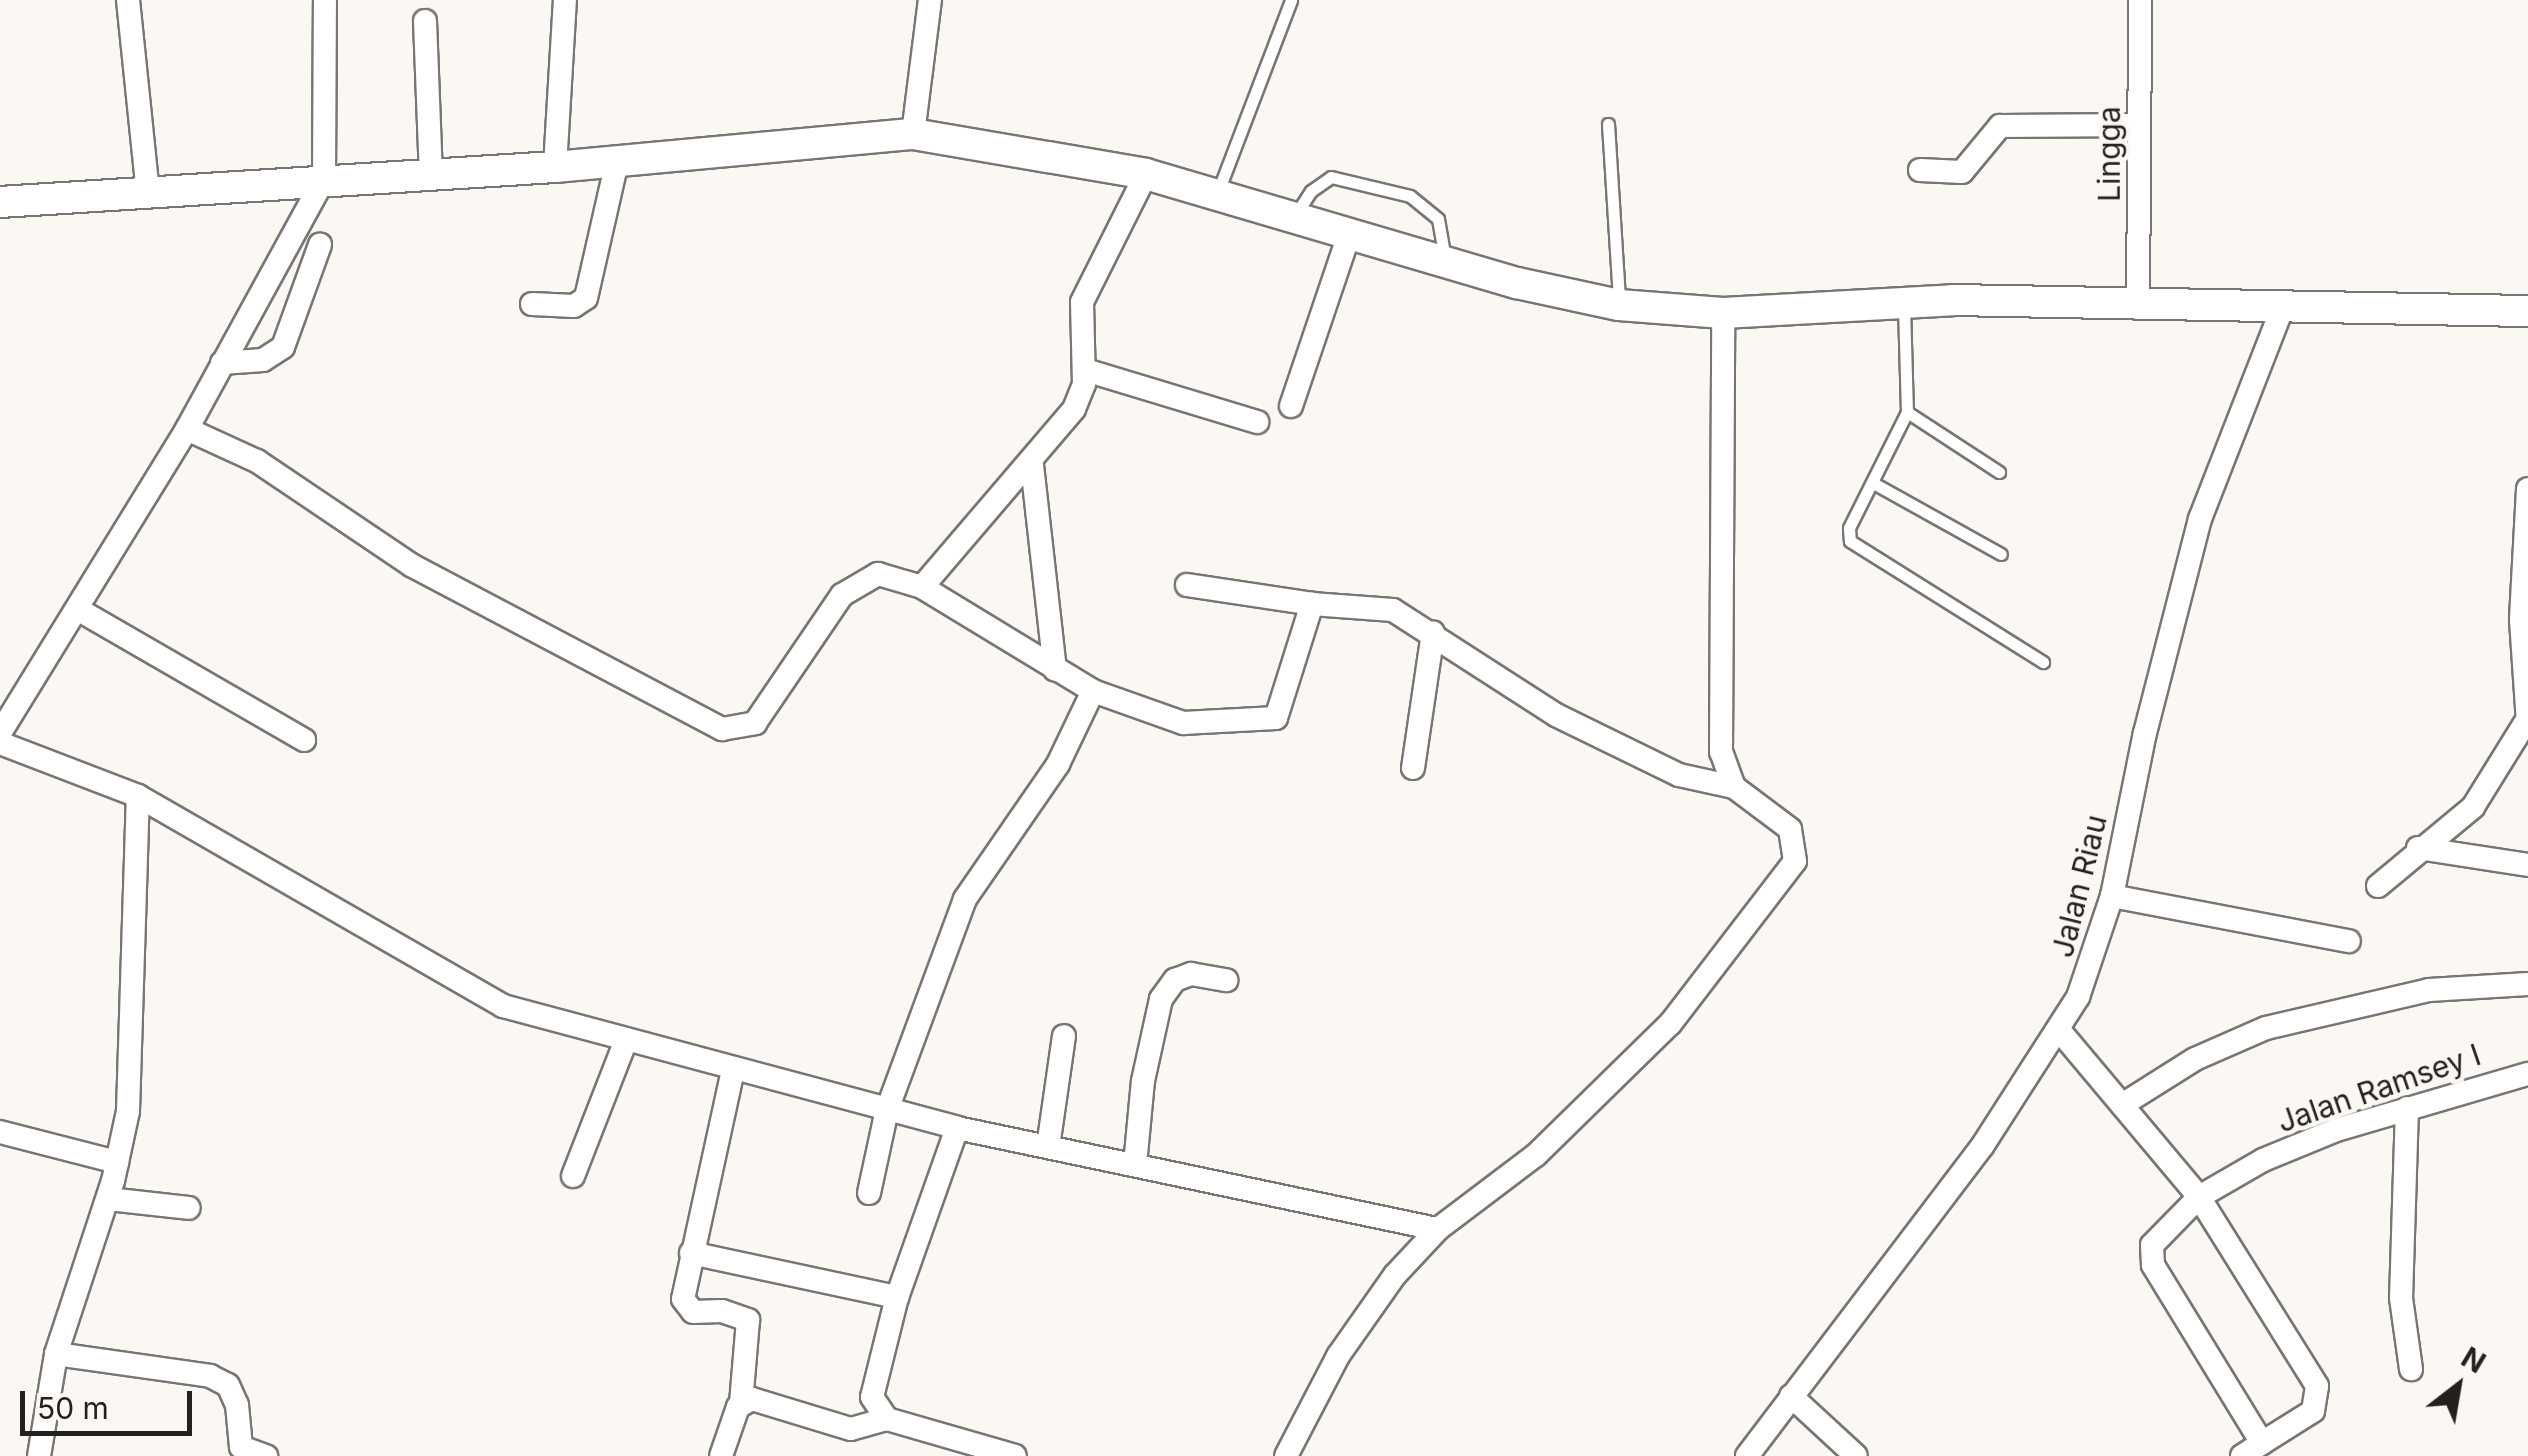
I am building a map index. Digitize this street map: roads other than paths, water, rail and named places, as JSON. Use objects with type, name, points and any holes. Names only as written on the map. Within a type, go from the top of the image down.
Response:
[{"type":"main road","points":[[0,202],[555,167],[912,134],[1146,174],[1348,235],[1619,305],[1723,313],[1904,302],[2528,311]]},
{"type":"street","points":[[128,0],[148,194]]},
{"type":"street","points":[[325,0],[324,179],[187,430],[2,729],[138,796],[466,990],[626,1040],[957,1128],[1438,1229]]},
{"type":"street","points":[[555,167],[566,0]]},
{"type":"street","points":[[912,134],[930,0]]},
{"type":"street","name":"Lingga","points":[[2138,308],[2140,0]]},
{"type":"street","points":[[425,21],[431,174]]},
{"type":"street","points":[[1920,170],[1962,172],[2000,126],[2140,124]]},
{"type":"street","points":[[532,304],[574,306],[586,298],[618,161]]},
{"type":"street","points":[[922,587],[1066,424],[1085,370],[1079,326],[1086,290],[1146,174]]},
{"type":"street","points":[[1291,406],[1348,235]]},
{"type":"street","points":[[222,363],[262,360],[282,347],[320,245]]},
{"type":"street","name":"Jalan Riau","points":[[1747,1456],[1982,1145],[2059,1030],[2090,970],[2112,896],[2178,595],[2283,306]]},
{"type":"street","points":[[1723,313],[1720,737],[1734,787]]},
{"type":"street","points":[[1085,370],[1256,422]]},
{"type":"street","points":[[187,430],[257,461],[411,564],[722,729],[755,722],[860,579],[887,575],[922,587],[1093,691],[1172,721],[1274,720],[1284,708],[1312,604]]},
{"type":"street","points":[[1032,465],[1055,670]]},
{"type":"street","points":[[2378,886],[2418,848],[2473,806],[2527,722],[2521,620],[2528,489]]},
{"type":"street","points":[[1186,585],[1312,604],[1382,607],[1433,632],[1556,715],[1679,775],[1734,787],[1795,836],[1789,877],[1670,1024],[1536,1155],[1438,1229],[1363,1318],[1286,1456]]},
{"type":"street","points":[[79,610],[304,740]]},
{"type":"street","points":[[1413,768],[1433,632]]},
{"type":"street","points":[[868,1192],[887,1110],[964,899],[1058,764],[1093,691]]},
{"type":"street","points":[[39,1456],[56,1354],[117,1162],[133,1026],[138,796]]},
{"type":"street","points":[[2418,848],[2528,864]]},
{"type":"street","points":[[2112,896],[2349,941]]},
{"type":"street","points":[[1135,1165],[1143,1081],[1161,998],[1191,974],[1226,980]]},
{"type":"street","points":[[2122,1105],[2195,1059],[2266,1028],[2429,990],[2528,984]]},
{"type":"street","points":[[2059,1030],[2200,1198],[2317,1386],[2313,1410],[2252,1450]]},
{"type":"street","points":[[1048,1147],[1064,1036]]},
{"type":"street","points":[[573,1176],[626,1040]]},
{"type":"street","points":[[721,1456],[741,1404],[748,1320],[684,1307],[691,1253],[733,1070]]},
{"type":"street","name":"Jalan Ramsey I","points":[[2252,1450],[2150,1258],[2152,1245],[2200,1198],[2262,1160],[2407,1108],[2528,1074]]},
{"type":"street","points":[[2407,1108],[2401,1298],[2411,1369]]},
{"type":"street","points":[[887,1419],[872,1390],[897,1298],[957,1128]]},
{"type":"street","points":[[0,1132],[117,1162]]},
{"type":"street","points":[[108,1199],[188,1208]]},
{"type":"street","points":[[691,1253],[897,1298]]},
{"type":"street","points":[[56,1354],[210,1376],[228,1385],[237,1405],[238,1440],[252,1455]]},
{"type":"street","points":[[1791,1396],[1856,1456]]},
{"type":"street","points":[[741,1404],[758,1400],[851,1429],[887,1419],[1015,1456]]},
{"type":"lane","points":[[1216,194],[1291,0]]},
{"type":"lane","points":[[1608,124],[1619,305]]},
{"type":"lane","points":[[1294,217],[1310,191],[1331,177],[1378,187],[1432,212],[1446,261]]},
{"type":"lane","points":[[1904,302],[1907,412],[1875,484],[1849,528],[1852,544],[2042,662]]},
{"type":"lane","points":[[1907,412],[1999,472]]},
{"type":"lane","points":[[1875,484],[2001,554]]}]
